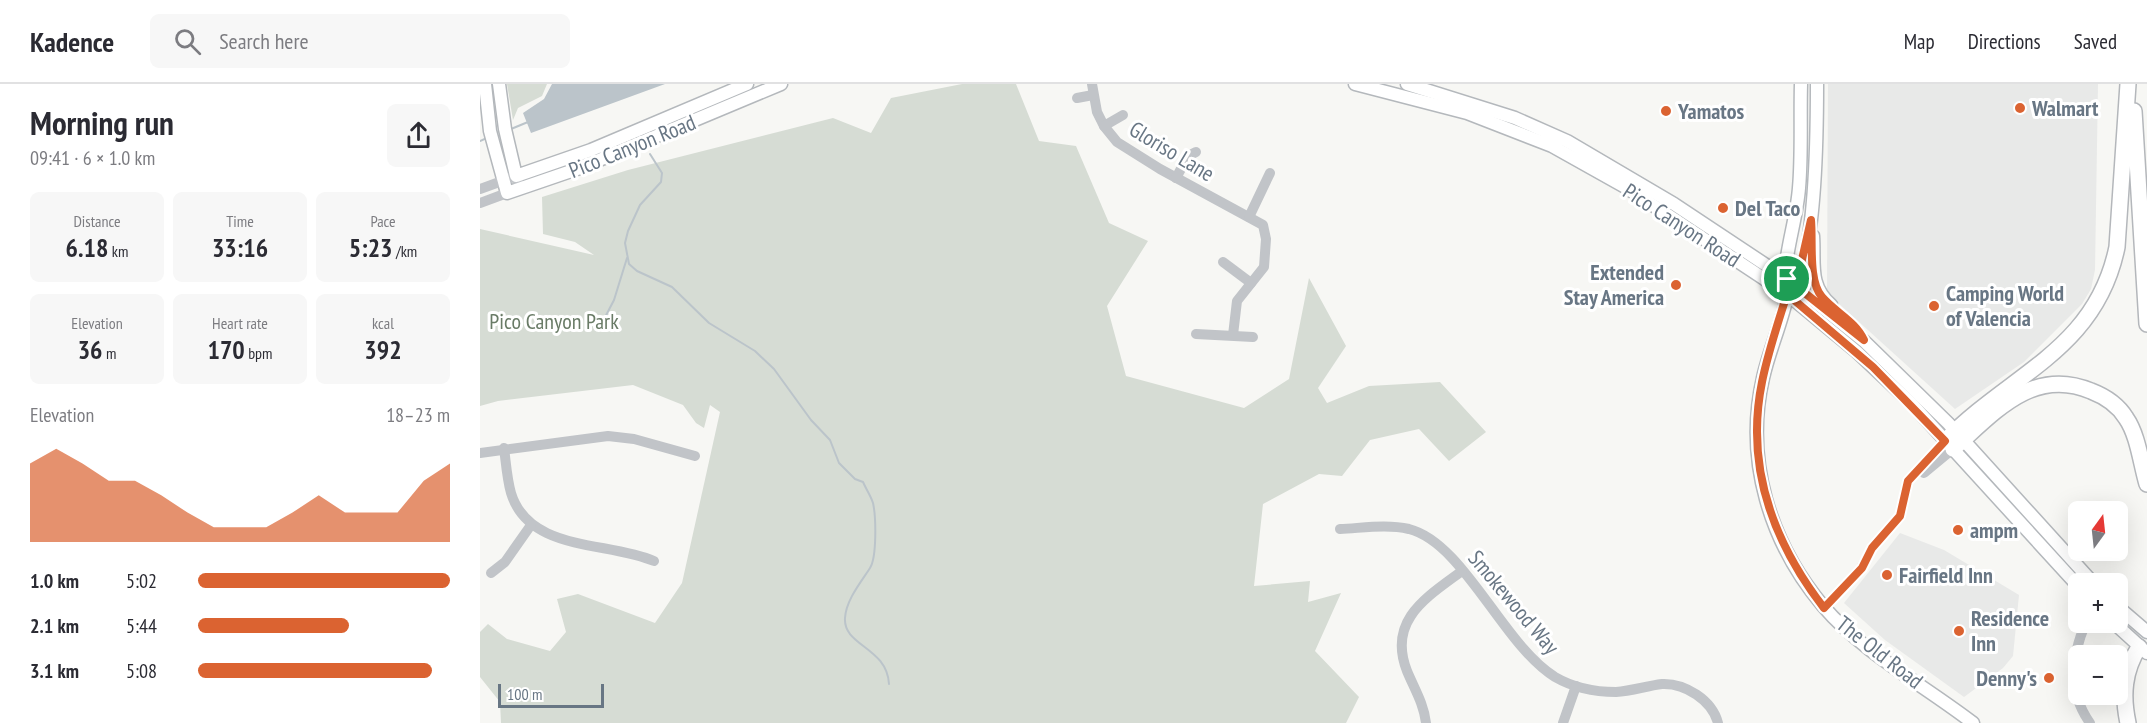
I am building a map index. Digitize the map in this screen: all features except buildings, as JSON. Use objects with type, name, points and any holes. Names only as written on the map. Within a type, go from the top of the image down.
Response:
[{"type":"highway","points":[[2130,84],[2147,324]]},
{"type":"highway","points":[[1955,440],[2059,349],[2097,304],[2112,272],[2117,247],[2130,84]]},
{"type":"highway","points":[[1955,440],[2021,392],[2037,386],[2073,384],[2102,396],[2127,419],[2147,484]]},
{"type":"highway","points":[[2128,723],[2124,689],[2127,672],[2143,650]]},
{"type":"main road","points":[[485,84],[488,120],[505,187]]},
{"type":"main road","points":[[499,84],[507,141],[518,182]]},
{"type":"main road","name":"Pico Canyon Road","points":[[505,187],[747,84]]},
{"type":"main road","name":"Pico Canyon Road","points":[[518,182],[640,144],[781,84]]},
{"type":"main road","name":"Pico Canyon Road","points":[[1407,84],[1515,118],[1567,141],[1630,176],[1790,286],[1864,340],[1955,440],[2083,573]]},
{"type":"main road","name":"The Old Road","points":[[1790,286],[1786,264],[1800,187],[1800,84]]},
{"type":"main road","name":"The Old Road","points":[[1817,84],[1811,220],[1759,398],[1757,434],[1759,466],[1767,506],[1782,544],[1802,580],[1824,608],[1856,638],[1973,723]]},
{"type":"main road","name":"Pico Canyon Road","points":[[1369,86],[1467,113],[1552,146],[1627,188],[1790,286],[1873,367],[1955,440],[2068,574]]},
{"type":"main road","points":[[1811,220],[1813,275],[1817,290],[1858,329],[1864,340]]},
{"type":"main road","points":[[2128,616],[2147,632]]},
{"type":"main road","points":[[2125,633],[2143,650]]},
{"type":"street","points":[[1077,98],[1093,90]]},
{"type":"street","name":"Gloriso Lane","points":[[1093,90],[1104,126],[1118,142],[1176,178],[1263,225],[1266,239],[1265,263],[1261,273],[1251,283]]},
{"type":"street","points":[[1104,126],[1123,115]]},
{"type":"street","points":[[1176,178],[1188,156],[1196,152]]},
{"type":"street","points":[[1249,217],[1270,173]]},
{"type":"street","name":"Pico Canyon Road","points":[[480,189],[505,187]]},
{"type":"street","name":"Pico Canyon Road","points":[[480,203],[505,187]]},
{"type":"street","points":[[1223,262],[1251,283],[1237,300],[1233,335]]},
{"type":"street","points":[[1196,334],[1253,337]]},
{"type":"street","points":[[480,453],[608,436],[634,439],[694,456]]},
{"type":"street","points":[[1824,608],[1862,568],[1872,548],[1900,516],[1914,483],[1955,440]]},
{"type":"street","points":[[504,448],[512,495],[531,525],[555,538],[634,552],[654,561]]},
{"type":"street","points":[[491,573],[505,562],[531,525]]},
{"type":"street","name":"Smokewood Way","points":[[1340,529],[1396,527],[1417,532],[1440,546],[1535,662],[1576,686],[1618,692],[1660,684],[1674,685],[1692,691],[1702,699],[1714,713],[1718,723]]},
{"type":"street","points":[[1426,723],[1422,706],[1404,661],[1402,640],[1404,629],[1422,602],[1462,571]]},
{"type":"street","points":[[2082,633],[2075,654],[2072,676],[2076,698],[2090,723]]},
{"type":"street","points":[[1563,723],[1576,686]]},
{"type":"shaded area","points":[[552,84],[665,84],[531,133],[523,113],[544,99]]},
{"type":"shaded area","points":[[1828,84],[2098,84],[2095,270],[2091,289],[2082,304],[2024,362],[1955,409],[1827,293]]},
{"type":"shaded area","points":[[1900,533],[1944,550],[2019,595],[2013,656],[2003,668],[1964,697],[1885,640],[1844,603]]},
{"type":"green space","points":[[507,84],[547,84],[542,96],[518,108],[513,120]]},
{"type":"green space","name":"Pico Canyon Park","points":[[962,84],[1016,84],[1039,141],[1076,146],[1109,223],[1148,241],[1107,306],[1126,376],[1244,408],[1289,379],[1309,278],[1346,346],[1318,388],[1327,403],[1369,386],[1440,382],[1486,432],[1449,461],[1419,429],[1370,440],[1342,476],[1319,474],[1263,504],[1254,586],[1310,581],[1308,602],[1341,593],[1315,651],[1359,697],[1346,723],[501,723],[500,702],[480,677],[480,632],[488,624],[507,639],[550,651],[566,632],[557,599],[578,594],[655,623],[682,583],[720,412],[710,405],[704,428],[696,423],[683,405],[633,385],[498,401],[480,406],[480,229],[594,255],[575,242],[543,234],[542,197],[628,170],[833,118],[871,133],[891,98]]},
{"type":"waterway","points":[[511,129],[528,122]]},
{"type":"waterway","points":[[480,141],[489,137]]},
{"type":"waterway","points":[[650,154],[662,173],[661,182],[640,205],[628,231],[625,243],[629,264],[637,271],[672,287],[709,323],[755,351],[774,369],[811,420],[830,440],[839,463],[855,479],[863,482],[874,509],[874,555],[870,568],[851,598],[846,611],[846,627],[851,635],[881,662],[889,684]]},
{"type":"waterway","points":[[602,323],[614,300],[627,258]]},
{"type":"place","name":"Walmart","points":[[2020,108]]},
{"type":"place","name":"Yamatos","points":[[1666,111]]},
{"type":"place","name":"Del Taco","points":[[1723,208]]},
{"type":"place","name":"Extended Stay America","points":[[1676,285]]},
{"type":"place","name":"Camping World of Valencia","points":[[1934,306]]},
{"type":"place","name":"ampm","points":[[1958,530]]},
{"type":"place","name":"Fairfield Inn","points":[[1887,575]]},
{"type":"place","name":"Residence Inn","points":[[1959,631]]},
{"type":"place","name":"Denny's","points":[[2049,678]]},
{"type":"route","points":[[1787,279],[1787,294],[1762,380],[1757,416],[1757,450],[1765,498],[1782,544],[1802,580],[1824,608],[1862,568],[1872,548],[1900,516],[1908,481],[1945,441],[1911,403],[1857,352],[1787,294],[1796,286],[1864,340],[1858,329],[1821,297],[1817,290],[1813,275],[1814,246],[1811,220],[1796,286],[1787,279]]}]
